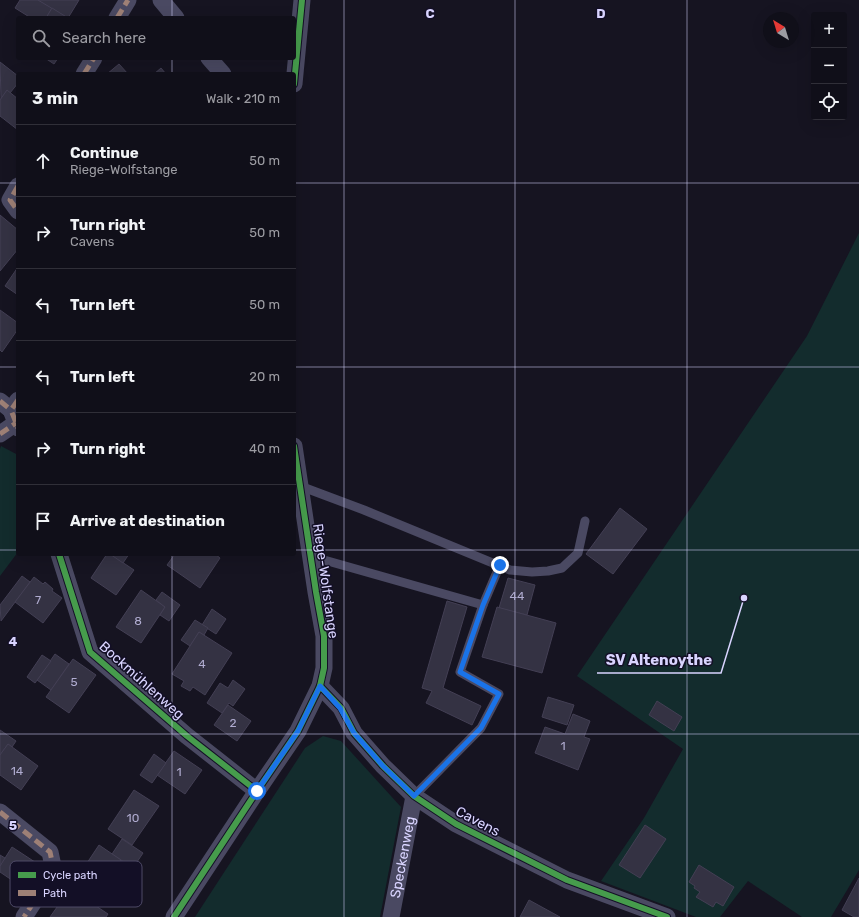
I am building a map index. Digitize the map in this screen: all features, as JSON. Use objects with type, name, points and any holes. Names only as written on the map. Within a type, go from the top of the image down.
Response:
[{"type":"street","points":[[118,16],[128,0]]},
{"type":"street","points":[[161,0],[174,16]]},
{"type":"street","points":[[295,72],[302,0]]},
{"type":"street","points":[[85,72],[93,60]]},
{"type":"street","points":[[212,60],[221,72]]},
{"type":"street","points":[[16,190],[10,200],[16,208]]},
{"type":"street","points":[[0,434],[13,412]]},
{"type":"street","name":"Riege-Wolfstange","points":[[174,917],[298,731],[320,686],[324,668],[324,636],[310,556],[296,459]]},
{"type":"street","name":"Bockmühlenweg","points":[[60,556],[90,652],[187,736],[257,791]]},
{"type":"street","name":"Cavens","points":[[320,686],[340,708],[354,733],[378,761],[414,796],[456,824],[567,880],[667,917]]},
{"type":"street","name":"Speckenweg","points":[[391,917],[414,796]]},
{"type":"street","points":[[0,812],[50,852],[52,861]]},
{"type":"street","points":[[24,917],[31,907]]},
{"type":"lane","points":[[300,486],[371,513],[510,570],[532,572],[562,568],[578,553],[585,521]]},
{"type":"lane","points":[[310,556],[483,605]]},
{"type":"lane","points":[[414,796],[481,728],[499,694],[460,672],[483,605],[500,565]]},
{"type":"green space","points":[[859,233],[859,870],[831,917],[802,917],[748,881],[720,917],[696,917],[601,881],[644,818],[683,749],[577,676],[807,336]]},
{"type":"green space","points":[[1,446],[16,454],[16,555],[0,576]]},
{"type":"green space","points":[[323,736],[341,741],[401,807],[380,917],[195,917],[305,748]]},
{"type":"building","points":[[20,0],[38,0],[52,8],[47,16],[28,16],[15,8]]},
{"type":"building","points":[[38,0],[79,0],[69,16],[65,16]]},
{"type":"building","points":[[52,8],[65,16],[47,16]]},
{"type":"building","points":[[48,60],[57,60],[54,64]]},
{"type":"building","points":[[0,62],[16,74],[16,86],[10,93],[7,90],[1,99]]},
{"type":"building","points":[[119,64],[126,72],[109,72]]},
{"type":"building","points":[[161,68],[164,72],[156,72]]},
{"type":"building","points":[[7,90],[16,97],[16,128],[0,116],[0,100]]},
{"type":"building","points":[[0,215],[16,228],[16,251],[0,271]]},
{"type":"building","points":[[16,270],[16,294],[5,286]]},
{"type":"building","points":[[0,310],[16,322],[16,332],[2,352],[0,350]]},
{"type":"building","points":[[620,508],[647,529],[613,574],[586,554]]},
{"type":"building","points":[[106,556],[113,556],[134,570],[116,595],[91,578]]},
{"type":"building","points":[[113,556],[128,556],[123,563]]},
{"type":"building","points":[[174,556],[218,556],[220,558],[200,588],[167,565]]},
{"type":"building","points":[[22,576],[30,582],[1,621],[0,605]]},
{"type":"building","points":[[34,577],[43,584],[45,582],[53,589],[52,591],[62,598],[43,623],[15,602]]},
{"type":"building","points":[[508,578],[535,585],[527,615],[499,608]]},
{"type":"building","points":[[141,590],[165,607],[141,643],[116,627]]},
{"type":"building","points":[[162,592],[180,605],[169,621],[160,615],[165,607],[156,600]]},
{"type":"building","points":[[447,601],[467,607],[443,688],[481,706],[472,725],[426,703],[432,691],[422,688]]},
{"type":"building","points":[[497,607],[556,623],[542,673],[482,657]]},
{"type":"building","points":[[212,609],[226,619],[216,634],[202,625]]},
{"type":"building","points":[[195,620],[208,628],[204,635],[199,632],[190,646],[181,640]]},
{"type":"building","points":[[199,632],[232,653],[205,695],[193,687],[190,691],[181,686],[184,681],[172,674]]},
{"type":"building","points":[[55,654],[69,664],[51,690],[37,680]]},
{"type":"building","points":[[42,655],[51,661],[35,683],[27,677]]},
{"type":"building","points":[[73,659],[96,675],[69,713],[46,697]]},
{"type":"building","points":[[233,680],[245,689],[233,706],[229,703],[222,713],[207,703],[220,683],[228,688]]},
{"type":"building","points":[[548,697],[574,705],[567,725],[542,717]]},
{"type":"building","points":[[657,701],[682,717],[674,731],[649,715]]},
{"type":"building","points":[[228,705],[251,721],[237,741],[214,725]]},
{"type":"building","points":[[573,714],[590,721],[584,737],[590,739],[578,770],[535,753],[545,727],[565,734]]},
{"type":"building","points":[[0,730],[16,741],[12,747],[8,744],[0,755]]},
{"type":"building","points":[[8,744],[38,766],[21,790],[0,775],[0,755]]},
{"type":"building","points":[[174,751],[202,770],[185,794],[157,775]]},
{"type":"building","points":[[154,754],[166,763],[152,783],[140,775]]},
{"type":"building","points":[[134,790],[159,806],[132,845],[108,829]]},
{"type":"building","points":[[645,825],[666,839],[640,878],[619,865]]},
{"type":"building","points":[[122,839],[143,853],[138,861],[122,861],[112,854]]},
{"type":"building","points":[[99,845],[121,860],[120,861],[88,861]]},
{"type":"building","points":[[12,847],[33,861],[10,861],[10,879],[0,872],[0,866]]},
{"type":"building","points":[[0,855],[5,858],[0,866]]},
{"type":"building","points":[[699,865],[734,887],[723,906],[716,902],[713,907],[696,897],[700,892],[689,882]]},
{"type":"building","points":[[859,878],[859,917],[854,917],[842,910]]},
{"type":"building","points":[[529,900],[560,917],[520,917]]},
{"type":"building","points":[[57,907],[98,907],[108,914],[106,917],[50,917]]},
{"type":"marked path","points":[[118,16],[128,0]]},
{"type":"marked path","points":[[85,72],[93,60]]},
{"type":"marked path","points":[[16,190],[10,200],[16,208]]},
{"type":"marked path","points":[[0,401],[11,410]]},
{"type":"marked path","points":[[16,403],[11,410],[16,423]]},
{"type":"marked path","points":[[0,434],[16,423]]},
{"type":"marked path","points":[[0,812],[50,852],[52,861]]},
{"type":"marked path","points":[[24,917],[31,907]]},
{"type":"cycle path","points":[[295,72],[302,0]]},
{"type":"cycle path","points":[[174,917],[298,731],[320,686],[324,668],[324,636],[296,459]]},
{"type":"cycle path","points":[[60,556],[90,652],[187,736],[257,791]]},
{"type":"cycle path","points":[[320,686],[341,708],[354,733],[383,766],[414,796],[456,824],[567,880],[667,917]]},
{"type":"place","name":"SV Altenoythe","points":[[744,598]]},
{"type":"route","points":[[257,791],[298,731],[320,686],[340,708],[354,733],[383,766],[414,796],[481,728],[499,694],[460,672],[483,605],[500,565]]}]
